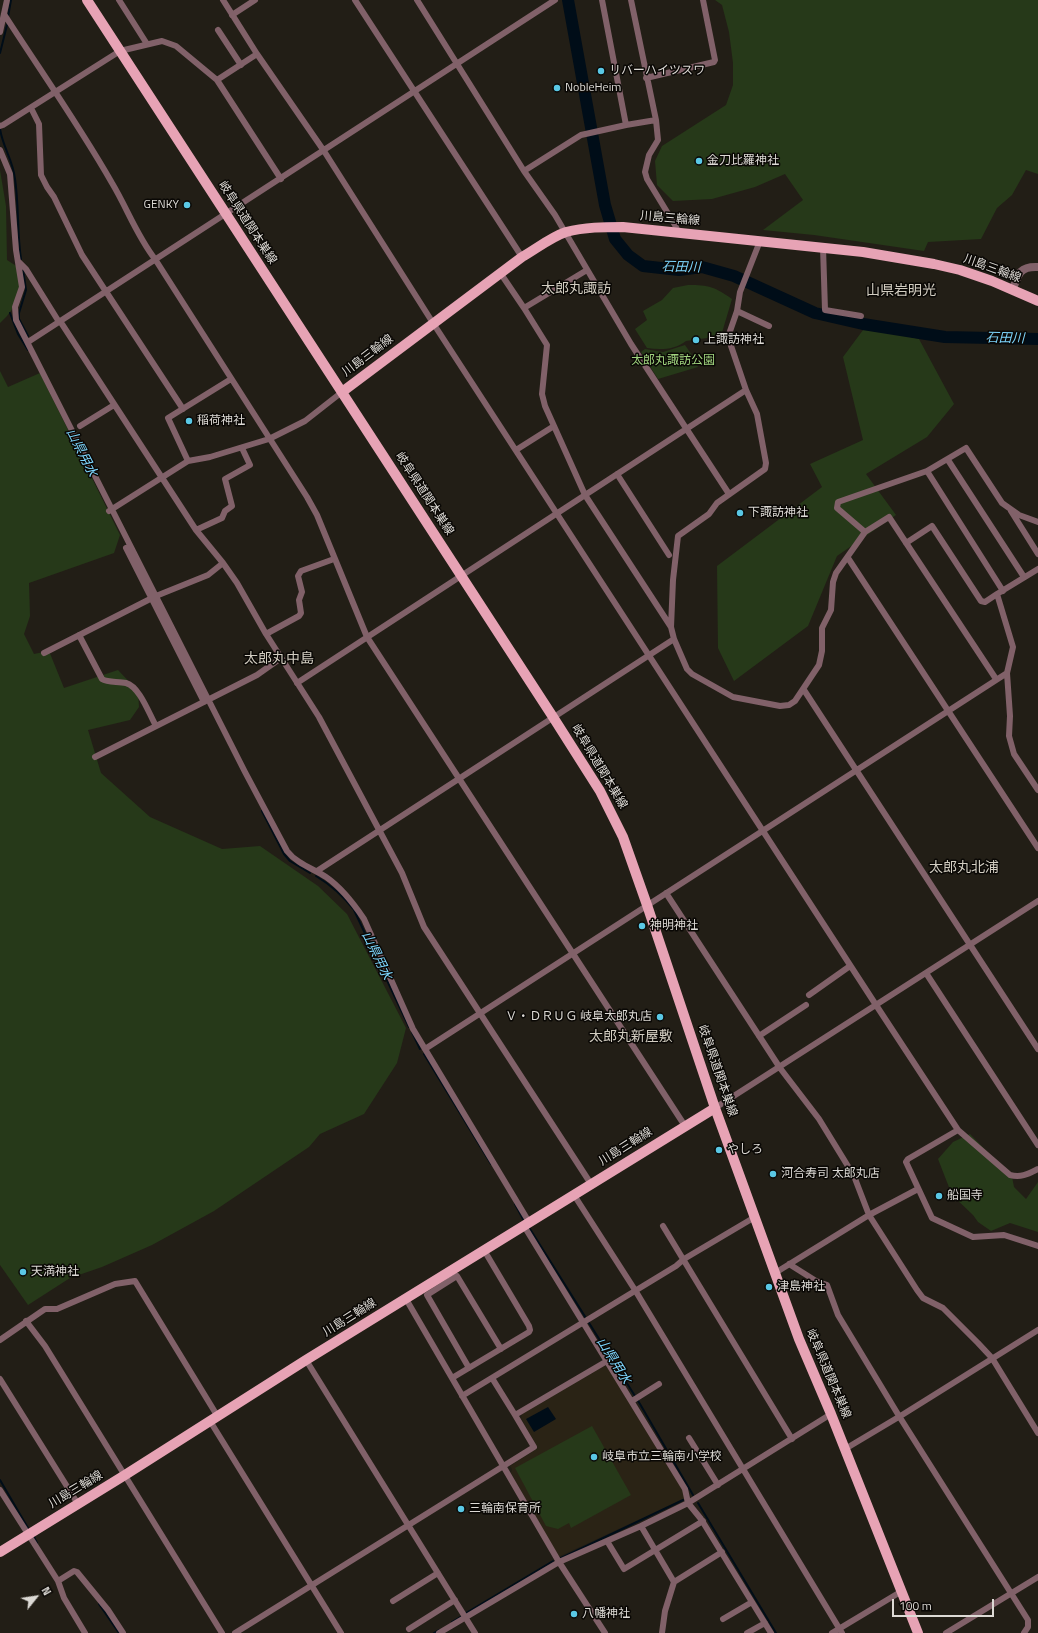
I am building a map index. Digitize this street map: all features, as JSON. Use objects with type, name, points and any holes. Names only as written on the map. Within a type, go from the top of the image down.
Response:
[{"type":"main road","name":"岐阜県道関本巣線","points":[[87,0],[553,717],[600,791],[615,819],[647,905],[715,1108],[799,1339],[831,1414],[918,1633]]},
{"type":"main road","name":"川島三輪線","points":[[342,392],[522,257],[565,233],[602,227],[623,227],[823,247],[934,264],[960,270],[1013,289],[1038,301]]},
{"type":"main road","name":"川島三輪線","points":[[0,1552],[125,1475],[306,1360],[715,1108]]},
{"type":"street","points":[[0,32],[7,0]]},
{"type":"street","points":[[119,0],[147,44]]},
{"type":"street","points":[[223,0],[257,54],[324,151],[433,323],[958,1130],[1010,1174],[1017,1177],[1026,1175],[1038,1169]]},
{"type":"street","points":[[232,14],[255,0]]},
{"type":"street","points":[[355,0],[522,257]]},
{"type":"street","points":[[417,0],[524,171],[555,215],[631,344],[729,494]]},
{"type":"street","points":[[28,342],[555,0]]},
{"type":"street","points":[[602,0],[626,124]]},
{"type":"street","points":[[631,0],[646,78],[656,120],[658,140],[649,155],[646,172],[647,179],[678,232]]},
{"type":"street","points":[[646,78],[714,62],[715,60],[703,0]]},
{"type":"street","points":[[4,14],[80,131],[112,184],[142,244],[155,259],[314,509],[367,637],[685,1126]]},
{"type":"street","points":[[218,30],[241,64]]},
{"type":"street","points":[[0,126],[3,126],[120,51],[162,40],[170,42],[176,46],[217,80],[280,179]]},
{"type":"street","points":[[217,80],[257,54]]},
{"type":"street","points":[[31,108],[39,124],[42,174],[47,187],[54,197],[82,255],[183,409]]},
{"type":"street","points":[[524,171],[581,135],[626,124],[656,120]]},
{"type":"street","points":[[0,150],[10,174],[16,250],[22,288],[15,307],[16,320],[206,700],[292,858],[328,878],[350,900],[364,920],[403,1008],[425,1049],[526,1224],[586,1320],[607,1361],[685,1489],[688,1503],[703,1521],[771,1633]]},
{"type":"street","points":[[760,241],[740,292],[737,311],[728,337],[746,390],[757,414],[766,463],[765,469],[717,503],[709,514],[678,536],[673,580],[671,626],[674,639],[687,669],[692,674],[733,697],[780,706],[789,705],[795,701],[804,690],[819,665],[822,651],[822,628],[831,610],[833,582],[836,573],[865,532],[889,516],[996,679]]},
{"type":"street","points":[[823,247],[825,310],[862,316]]},
{"type":"street","points":[[18,261],[26,269],[196,530],[237,583],[266,634],[319,717],[402,873],[424,927],[591,1184]]},
{"type":"street","points":[[1013,289],[1018,274],[1023,269],[1031,266],[1038,266]]},
{"type":"street","points":[[524,308],[587,270]]},
{"type":"street","points":[[501,274],[547,345],[542,394],[545,406],[585,494],[671,626]]},
{"type":"street","points":[[737,311],[769,326]]},
{"type":"street","points":[[188,461],[168,418],[231,379]]},
{"type":"street","points":[[297,683],[746,390]]},
{"type":"street","points":[[111,510],[188,461],[242,448],[269,439],[305,421],[342,392]]},
{"type":"street","points":[[80,426],[114,405]]},
{"type":"street","points":[[516,450],[554,426]]},
{"type":"street","points":[[196,530],[222,518],[225,511],[232,506],[225,478],[250,465],[242,448]]},
{"type":"street","points":[[865,532],[837,508],[838,502],[927,471],[966,448],[1002,503],[1019,515],[1038,522]]},
{"type":"street","points":[[948,460],[1024,578]]},
{"type":"street","points":[[927,471],[1000,592],[1013,647],[1007,673],[1010,716],[1009,736],[1014,754],[1038,790]]},
{"type":"street","points":[[617,474],[669,556]]},
{"type":"street","points":[[1010,510],[1038,554]]},
{"type":"street","points":[[906,543],[932,526],[981,600],[985,602],[1038,569]]},
{"type":"street","points":[[126,548],[154,597]]},
{"type":"street","points":[[848,558],[1038,848]]},
{"type":"street","points":[[266,634],[299,616],[301,612],[299,600],[302,592],[298,576],[301,571],[334,559]]},
{"type":"street","points":[[44,653],[154,597],[208,575],[223,564]]},
{"type":"street","points":[[79,635],[102,679],[105,682],[128,684],[134,688],[156,726]]},
{"type":"street","points":[[317,871],[674,639]]},
{"type":"street","points":[[95,757],[257,675],[281,658]]},
{"type":"street","points":[[425,1049],[1007,673]]},
{"type":"street","points":[[804,690],[1038,1049]]},
{"type":"street","points":[[666,893],[780,1068],[819,1119],[854,1176],[869,1215],[923,1298],[943,1308],[992,1358],[1038,1433]]},
{"type":"street","points":[[715,1108],[780,1068],[1038,901]]},
{"type":"street","points":[[809,995],[850,966]]},
{"type":"street","points":[[926,973],[1038,1145]]},
{"type":"street","points":[[759,1036],[806,1005]]},
{"type":"street","points":[[958,1130],[908,1159],[906,1162],[932,1218],[973,1237],[1004,1235],[1038,1246]]},
{"type":"street","points":[[775,1273],[869,1215],[918,1189]]},
{"type":"street","points":[[574,1195],[635,1290],[742,1470],[841,1631]]},
{"type":"street","points":[[462,1396],[755,1217]]},
{"type":"street","points":[[663,1226],[792,1439]]},
{"type":"street","points":[[452,1378],[530,1330],[484,1250]]},
{"type":"street","points":[[789,1264],[827,1286],[838,1316],[899,1416],[1028,1620],[1028,1627],[1024,1633]]},
{"type":"street","points":[[469,1368],[428,1295],[457,1276],[501,1349]]},
{"type":"street","points":[[0,1340],[45,1309],[57,1309],[115,1284],[135,1281],[311,1586],[341,1633]]},
{"type":"street","points":[[406,1299],[559,1562],[605,1633]]},
{"type":"street","points":[[26,1321],[45,1346],[222,1633]]},
{"type":"street","points":[[845,1449],[1038,1330]]},
{"type":"street","points":[[306,1360],[475,1633]]},
{"type":"street","points":[[515,1415],[607,1361]]},
{"type":"street","points":[[0,1378],[78,1504]]},
{"type":"street","points":[[235,1633],[534,1447],[492,1378]]},
{"type":"street","points":[[632,1400],[659,1384]]},
{"type":"street","points":[[439,1633],[559,1562],[641,1526],[688,1503],[831,1414]]},
{"type":"street","points":[[689,1438],[718,1484]]},
{"type":"street","points":[[0,1490],[58,1581],[64,1598],[85,1633]]},
{"type":"street","points":[[608,1540],[624,1569],[703,1521]]},
{"type":"street","points":[[641,1526],[674,1582]]},
{"type":"street","points":[[662,1633],[665,1611],[674,1582],[722,1552]]},
{"type":"street","points":[[58,1581],[74,1571],[77,1572],[108,1610],[123,1633]]},
{"type":"street","points":[[393,1601],[438,1572]]},
{"type":"street","points":[[946,1633],[1038,1577]]},
{"type":"street","points":[[832,1633],[841,1631],[902,1591]]},
{"type":"street","points":[[409,1629],[455,1600]]},
{"type":"street","points":[[722,1619],[752,1602]]},
{"type":"street","points":[[747,1633],[765,1623]]},
{"type":"shaded area","name":"岐阜市立三輪南小学校","points":[[608,1364],[685,1493],[684,1499],[558,1557],[511,1473],[512,1469],[510,1466],[538,1448],[521,1418],[522,1414]]},
{"type":"shaded area","points":[[548,1407],[556,1419],[534,1432],[526,1419]]},
{"type":"green space","points":[[715,0],[1038,0],[1038,174],[1026,170],[1012,195],[997,208],[981,239],[928,242],[924,251],[814,235],[763,230],[803,200],[785,174],[755,187],[712,199],[673,201],[657,185],[655,161],[662,146],[726,105],[733,85],[733,63],[729,32],[722,5]]},
{"type":"green space","points":[[0,170],[6,206],[7,260],[24,271],[22,296],[0,323]]},
{"type":"green space","points":[[688,285],[712,288],[732,299],[721,336],[686,341],[682,344],[667,349],[647,348],[635,329],[647,320],[643,311],[662,300],[673,288]]},
{"type":"green space","points":[[866,326],[919,339],[954,404],[927,437],[866,474],[896,515],[837,556],[808,626],[734,681],[718,648],[717,566],[822,487],[810,464],[863,440],[843,357]]},
{"type":"green space","name":"太郎丸諏訪公園","points":[[685,345],[698,367],[658,379],[641,352],[645,349],[663,352]]},
{"type":"green space","points":[[0,371],[8,387],[40,373],[120,535],[114,553],[29,583],[30,616],[24,634],[34,654],[49,651],[64,688],[118,670],[138,691],[139,707],[130,720],[88,730],[101,773],[150,817],[222,849],[260,846],[318,886],[347,914],[406,1028],[397,1063],[364,1114],[320,1134],[309,1147],[214,1211],[152,1245],[102,1267],[70,1278],[28,1305],[0,1265]]},
{"type":"green space","points":[[970,1134],[1012,1177],[1014,1187],[1026,1199],[1038,1182],[1038,1232],[1010,1223],[991,1231],[978,1222],[973,1215],[952,1195],[938,1159],[953,1142]]},
{"type":"green space","points":[[592,1426],[631,1495],[571,1528],[569,1523],[558,1529],[546,1526],[515,1468]]},
{"type":"waterway","name":"山県用水","points":[[8,17],[11,0]]},
{"type":"waterway","name":"石田川","points":[[568,0],[605,205],[615,239],[628,255],[643,266],[679,270],[702,267],[734,276],[815,313],[863,324],[945,337],[1038,339]]},
{"type":"waterway","name":"山県用水","points":[[0,53],[7,25]]},
{"type":"waterway","name":"山県用水","points":[[0,129],[14,172],[21,259]]},
{"type":"waterway","name":"山県用水","points":[[23,269],[26,290],[19,313],[19,319],[28,336]]},
{"type":"waterway","name":"山県用水","points":[[10,313],[18,334],[28,350]]},
{"type":"waterway","name":"山県用水","points":[[262,811],[284,854],[290,861],[310,873]]},
{"type":"waterway","name":"山県用水","points":[[316,876],[336,891],[354,910],[409,1027]]},
{"type":"waterway","name":"山県用水","points":[[412,1032],[420,1049]]},
{"type":"waterway","name":"山県用水","points":[[424,1054],[491,1164]]},
{"type":"waterway","name":"山県用水","points":[[515,1204],[523,1219]]},
{"type":"waterway","name":"山県用水","points":[[530,1229],[640,1404],[693,1495]]},
{"type":"waterway","name":"山県用水","points":[[0,1480],[28,1528]]},
{"type":"waterway","name":"山県用水","points":[[559,1559],[683,1500]]},
{"type":"waterway","name":"山県用水","points":[[698,1503],[776,1633]]},
{"type":"waterway","name":"山県用水","points":[[33,1535],[37,1543]]},
{"type":"waterway","name":"山県用水","points":[[466,1613],[553,1561]]},
{"type":"waterway","name":"山県用水","points":[[99,1604],[119,1633]]},
{"type":"waterway","name":"山県用水","points":[[452,1622],[462,1616]]},
{"type":"waterway","name":"山県用水","points":[[434,1633],[439,1630]]},
{"type":"place","name":"リバーハイツスワ","points":[[601,71]]},
{"type":"place","name":"NobleHeim","points":[[557,88]]},
{"type":"place","name":"金刀比羅神社","points":[[699,161]]},
{"type":"place","name":"GENKY","points":[[187,205]]},
{"type":"place","name":"上諏訪神社","points":[[696,340]]},
{"type":"place","name":"稲荷神社","points":[[189,421]]},
{"type":"place","name":"下諏訪神社","points":[[740,513]]},
{"type":"place","name":"神明神社","points":[[642,926]]},
{"type":"place","name":"Ｖ・ＤＲＵＧ 岐阜太郎丸店","points":[[660,1017]]},
{"type":"place","name":"やしろ","points":[[719,1150]]},
{"type":"place","name":"河合寿司 太郎丸店","points":[[773,1174]]},
{"type":"place","name":"船国寺","points":[[939,1196]]},
{"type":"place","name":"天満神社","points":[[23,1272]]},
{"type":"place","name":"津島神社","points":[[769,1287]]},
{"type":"place","name":"岐阜市立三輪南小学校","points":[[594,1457]]},
{"type":"place","name":"三輪南保育所","points":[[461,1509]]},
{"type":"place","name":"八幡神社","points":[[574,1614]]},
{"type":"district","name":"太郎丸諏訪","points":[[576,290]]},
{"type":"district","name":"山県岩明光","points":[[901,292]]},
{"type":"district","name":"太郎丸中島","points":[[279,660]]},
{"type":"district","name":"太郎丸北浦","points":[[964,869]]},
{"type":"district","name":"太郎丸新屋敷","points":[[631,1038]]}]
